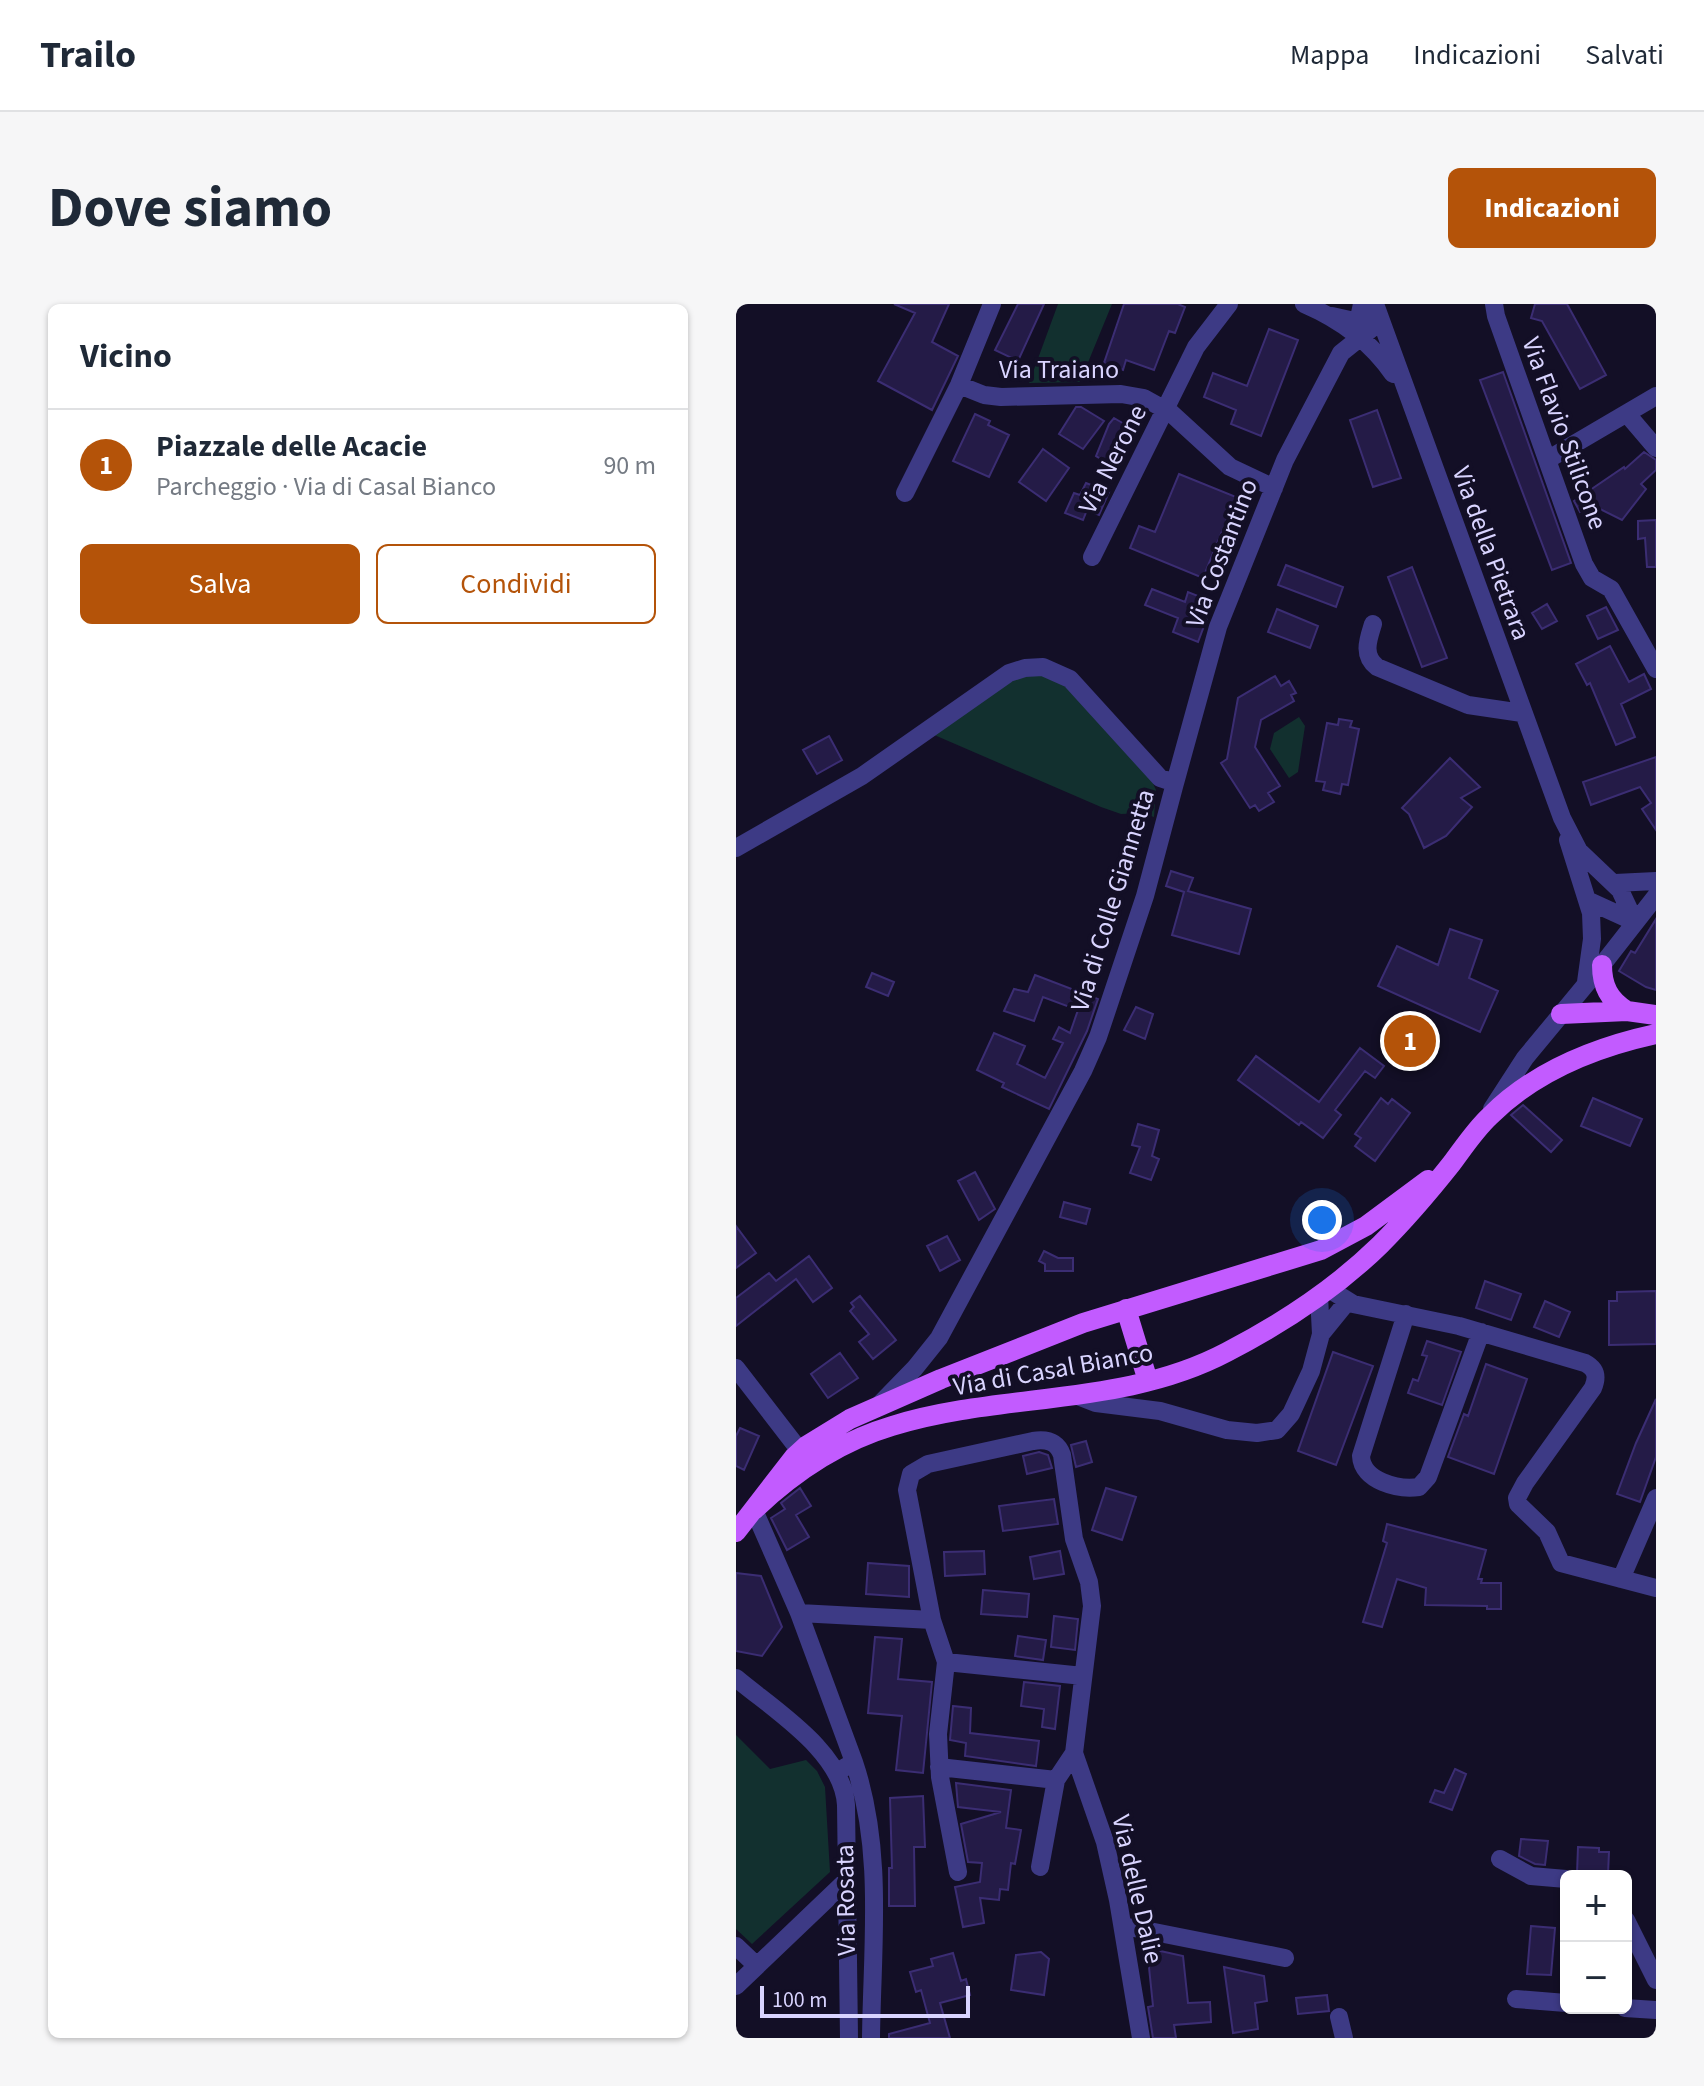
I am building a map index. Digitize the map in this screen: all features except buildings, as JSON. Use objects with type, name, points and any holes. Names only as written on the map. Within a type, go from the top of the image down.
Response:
[{"type":"main road","points":[[1602,965],[1605,988],[1613,1000],[1643,1013]]},
{"type":"main road","points":[[1561,1014],[1643,1013]]},
{"type":"main road","name":"Via di Casal Bianco","points":[[754,1510],[803,1468],[874,1432],[905,1422],[953,1413],[1078,1396],[1148,1381],[1215,1358],[1289,1317],[1324,1293],[1370,1254],[1415,1208],[1483,1123],[1515,1094],[1554,1070],[1597,1051],[1648,1036]]},
{"type":"main road","name":"Via di Casal Bianco","points":[[736,1532],[800,1451],[842,1423],[1083,1323],[1321,1250],[1366,1226],[1454,1161]]},
{"type":"main road","points":[[1126,1309],[1148,1381]]},
{"type":"street","points":[[905,493],[959,385],[992,304]]},
{"type":"street","name":"Via Nerone","points":[[1092,557],[1202,338],[1229,304]]},
{"type":"street","name":"Via Flavio Stilicone","points":[[1494,304],[1584,564],[1592,578],[1611,589],[1656,669]]},
{"type":"street","points":[[1318,310],[1355,320],[1371,305]]},
{"type":"street","name":"Via Costantino","points":[[1175,783],[1218,627],[1274,488],[1298,432],[1341,353],[1373,325],[1371,305]]},
{"type":"street","name":"Via della Pietrara","points":[[1371,305],[1562,818]]},
{"type":"street","points":[[1318,310],[1359,337],[1382,359],[1410,404]]},
{"type":"street","points":[[1318,310],[1342,336],[1341,353]]},
{"type":"street","name":"Via Traiano","points":[[959,385],[984,395],[1001,397],[1129,395],[1150,400],[1166,409],[1230,467],[1274,488]]},
{"type":"street","points":[[1547,460],[1656,396]]},
{"type":"street","points":[[1627,414],[1656,448]]},
{"type":"street","points":[[1373,624],[1367,646],[1373,665],[1468,705],[1522,713]]},
{"type":"street","name":"Via di Colle Giannetta","points":[[736,848],[862,776],[992,683],[1017,670],[1031,667],[1050,669],[1070,679],[1160,778],[1175,783],[1145,896],[1090,1055],[939,1338],[877,1407]]},
{"type":"street","points":[[1562,818],[1579,851],[1615,883],[1635,922]]},
{"type":"street","points":[[1562,818],[1573,865],[1589,901],[1592,939],[1586,983]]},
{"type":"street","points":[[1615,883],[1656,881]]},
{"type":"street","points":[[1483,1123],[1525,1058],[1656,896]]},
{"type":"street","points":[[1589,901],[1635,922]]},
{"type":"street","points":[[1078,1396],[1096,1403],[1170,1413],[1227,1430],[1272,1432],[1287,1421],[1302,1393],[1321,1334],[1324,1293],[1347,1302],[1481,1332],[1585,1363],[1595,1371],[1593,1388],[1525,1483],[1517,1500],[1521,1508],[1547,1532],[1561,1563],[1656,1588]]},
{"type":"street","points":[[1321,1334],[1347,1302]]},
{"type":"street","points":[[1406,1314],[1361,1456],[1363,1468],[1369,1474],[1402,1488],[1419,1487],[1428,1477],[1481,1332]]},
{"type":"street","points":[[939,1338],[932,1358],[933,1367],[942,1371],[966,1369]]},
{"type":"street","points":[[736,1368],[800,1451]]},
{"type":"street","points":[[736,1394],[767,1409]]},
{"type":"street","points":[[958,1872],[942,1798],[939,1767],[938,1734],[946,1662],[932,1620],[907,1485],[911,1474],[928,1464],[1043,1440],[1055,1444],[1062,1455],[1074,1539],[1091,1592],[1074,1753],[1056,1780],[1040,1867]]},
{"type":"street","points":[[1621,1579],[1656,1498]]},
{"type":"street","name":"Via Rosata","points":[[754,1510],[799,1613],[854,1762],[866,1805],[873,1866],[871,2038]]},
{"type":"street","points":[[799,1613],[932,1620]]},
{"type":"street","points":[[946,1662],[1083,1676]]},
{"type":"street","name":"Via Rosata","points":[[736,1678],[802,1733],[837,1772],[845,1799],[849,2038]]},
{"type":"street","name":"Via delle Dalie","points":[[1074,1753],[1105,1842],[1124,1926],[1141,2038]]},
{"type":"street","points":[[837,1772],[854,1762]]},
{"type":"street","points":[[939,1767],[1056,1780]]},
{"type":"street","points":[[1500,1859],[1527,1874],[1560,1878]]},
{"type":"street","points":[[736,1986],[847,1880]]},
{"type":"street","points":[[1124,1926],[1285,1958]]},
{"type":"street","points":[[1632,1932],[1656,1980]]},
{"type":"street","points":[[736,1946],[757,1966]]},
{"type":"street","points":[[1516,1999],[1560,2003]]},
{"type":"street","points":[[1632,2008],[1656,2010]]},
{"type":"street","points":[[1339,2017],[1344,2038]]},
{"type":"green space","points":[[1058,304],[1112,304],[1080,382],[1029,383]]},
{"type":"green space","points":[[1054,674],[1151,779],[1156,790],[1154,817],[1142,813],[1121,814],[1101,807],[932,734],[1010,678]]},
{"type":"green space","points":[[1299,717],[1305,726],[1298,772],[1289,778],[1270,749],[1274,733]]},
{"type":"green space","points":[[736,1735],[770,1769],[806,1760],[817,1771],[825,1787],[830,1872],[752,1944],[736,1929]]},
{"type":"place","name":"Piazzale delle Acacie","points":[[1410,1041]]}]
